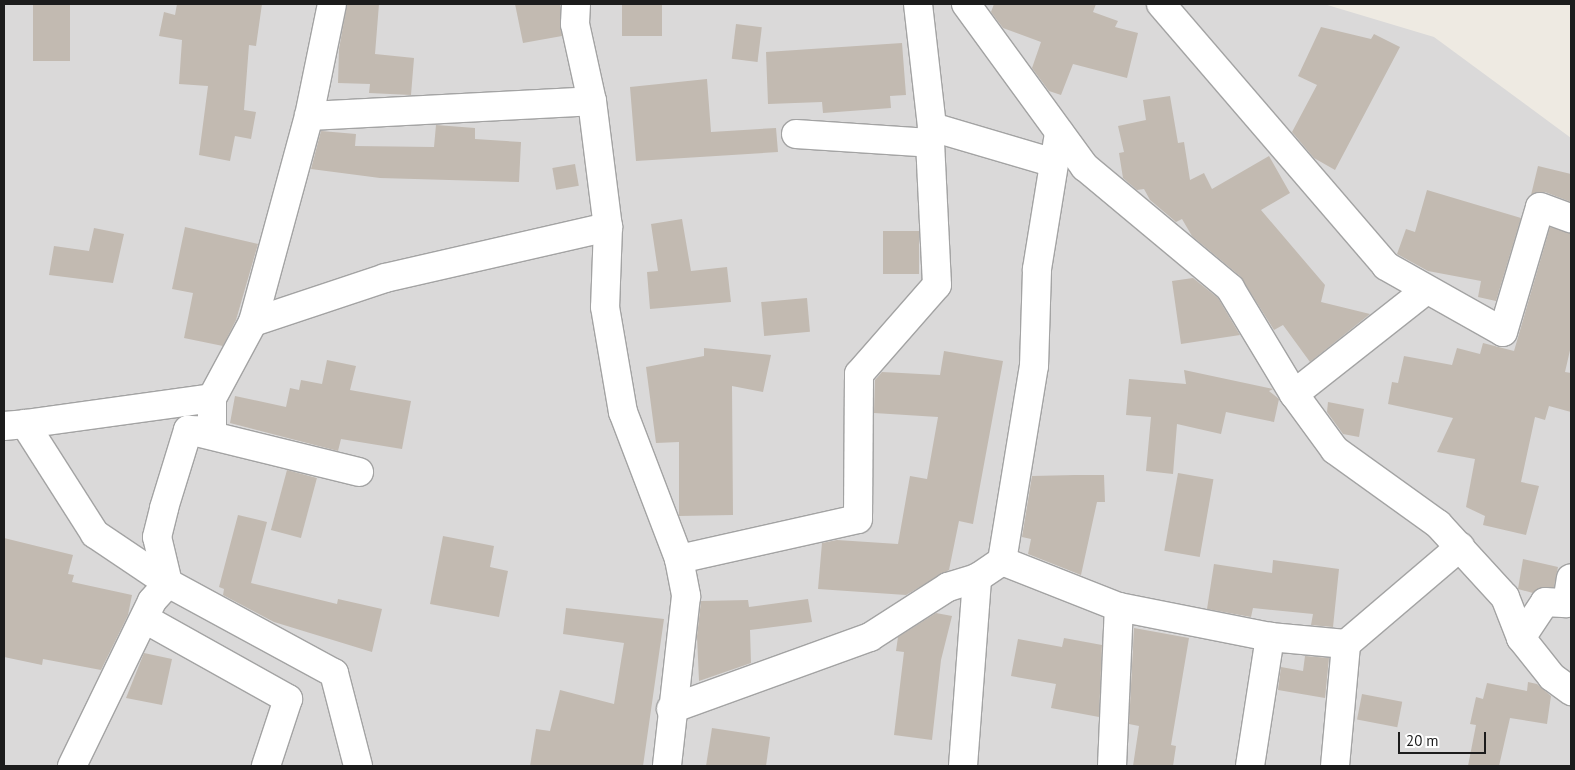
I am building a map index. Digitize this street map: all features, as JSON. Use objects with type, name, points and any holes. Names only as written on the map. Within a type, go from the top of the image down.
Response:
[{"type":"street","points":[[188,430],[212,431],[212,398],[253,322],[309,116],[332,4]]},
{"type":"street","points":[[576,4],[575,24],[592,100],[608,227],[605,307],[623,412],[680,559],[686,596],[671,709],[666,766]]},
{"type":"street","points":[[680,559],[858,519],[860,374],[937,285],[931,135],[918,4]]},
{"type":"street","points":[[966,4],[1085,167],[1230,288],[1294,394],[1335,450],[1438,524],[1505,597],[1521,638],[1552,677],[1571,691]]},
{"type":"street","points":[[1161,4],[1386,266],[1424,291],[1503,332],[1540,208],[1571,218]]},
{"type":"street","points":[[309,116],[592,100]]},
{"type":"street","points":[[671,709],[870,637],[948,587],[977,578],[1002,561],[1034,366],[1037,270],[1059,133]]},
{"type":"street","points":[[796,134],[931,135],[1054,163]]},
{"type":"street","points":[[253,322],[385,278],[608,227]]},
{"type":"street","points":[[1294,394],[1424,291]]},
{"type":"street","points":[[212,398],[14,425],[95,534],[168,583],[334,673],[358,766]]},
{"type":"street","points":[[188,430],[359,472]]},
{"type":"street","points":[[168,583],[157,537],[188,430]]},
{"type":"street","points":[[1335,766],[1346,644],[1460,547]]},
{"type":"street","points":[[1002,561],[1119,607],[1270,637],[1346,644]]},
{"type":"street","points":[[963,766],[977,578]]},
{"type":"street","points":[[1521,638],[1545,602],[1567,602],[1571,578]]},
{"type":"street","points":[[72,766],[145,619],[152,601],[168,583]]},
{"type":"street","points":[[1112,766],[1119,607]]},
{"type":"street","points":[[145,619],[288,698],[266,766]]},
{"type":"street","points":[[1250,766],[1270,637]]},
{"type":"shaded area","points":[[4,4],[1324,4],[1434,37],[1571,138],[1571,766],[4,766]]},
{"type":"building","points":[[33,4],[70,4],[70,61],[33,61]]},
{"type":"building","points":[[177,4],[262,4],[256,46],[249,45],[244,110],[256,112],[251,139],[235,136],[230,161],[199,155],[208,86],[179,84],[182,40],[159,36],[164,12],[175,15]]},
{"type":"building","points":[[347,4],[379,4],[375,54],[414,58],[411,95],[369,93],[370,84],[338,83],[339,49]]},
{"type":"building","points":[[515,4],[560,4],[562,36],[523,43]]},
{"type":"building","points":[[622,4],[662,4],[662,36],[622,36]]},
{"type":"building","points":[[994,4],[1096,4],[1093,12],[1118,21],[1115,27],[1138,33],[1127,78],[1073,64],[1061,95],[1049,91],[1032,68],[1041,42],[1003,28],[991,12]]},
{"type":"building","points":[[736,24],[762,27],[758,62],[732,59]]},
{"type":"building","points":[[1321,27],[1371,39],[1374,34],[1400,47],[1335,170],[1314,158],[1292,132],[1317,85],[1298,76]]},
{"type":"building","points":[[902,43],[906,95],[890,96],[891,108],[823,113],[822,102],[768,104],[766,52]]},
{"type":"building","points":[[707,79],[711,132],[776,128],[778,152],[636,161],[630,87]]},
{"type":"building","points":[[1170,96],[1178,143],[1184,142],[1190,180],[1204,173],[1212,189],[1269,156],[1290,193],[1261,210],[1325,285],[1321,302],[1370,314],[1310,362],[1283,325],[1274,330],[1240,276],[1192,236],[1182,219],[1176,222],[1150,200],[1144,189],[1137,190],[1123,178],[1119,153],[1124,152],[1118,126],[1146,120],[1143,100]]},
{"type":"building","points":[[436,125],[475,128],[475,139],[521,142],[519,182],[380,178],[311,169],[321,131],[356,134],[355,146],[434,147]]},
{"type":"building","points":[[575,164],[579,186],[556,190],[552,168]]},
{"type":"building","points":[[1538,166],[1571,174],[1571,202],[1545,192],[1531,195]]},
{"type":"building","points":[[1427,190],[1521,218],[1496,301],[1478,297],[1481,281],[1428,271],[1397,254],[1406,229],[1415,232]]},
{"type":"building","points":[[682,219],[691,271],[727,267],[731,302],[650,309],[647,272],[658,271],[651,224]]},
{"type":"building","points":[[185,227],[258,244],[236,320],[223,346],[184,338],[193,293],[172,289]]},
{"type":"building","points":[[1550,227],[1571,233],[1571,346],[1565,372],[1571,373],[1571,412],[1549,406],[1545,420],[1535,417],[1521,482],[1539,486],[1526,535],[1483,525],[1485,516],[1466,507],[1475,459],[1437,452],[1453,418],[1388,404],[1392,382],[1398,383],[1404,356],[1452,365],[1457,348],[1480,354],[1483,343],[1514,351]]},
{"type":"building","points":[[94,228],[124,234],[113,283],[49,275],[54,246],[89,251]]},
{"type":"building","points":[[883,231],[919,231],[919,274],[883,274]]},
{"type":"building","points":[[1193,278],[1218,298],[1240,335],[1181,344],[1172,281]]},
{"type":"building","points":[[807,298],[810,332],[764,336],[761,302]]},
{"type":"building","points":[[704,348],[771,355],[763,392],[732,386],[733,515],[679,516],[679,442],[656,443],[646,367],[704,356]]},
{"type":"building","points":[[944,351],[1003,361],[973,524],[959,521],[949,570],[906,595],[818,589],[822,543],[837,540],[898,544],[910,476],[927,479],[938,417],[874,413],[875,380],[882,372],[940,375]]},
{"type":"building","points":[[327,360],[356,366],[350,390],[411,401],[402,449],[341,439],[338,451],[230,423],[235,396],[286,407],[290,388],[299,390],[301,380],[322,384]]},
{"type":"building","points":[[1184,370],[1273,389],[1269,391],[1279,399],[1274,422],[1226,412],[1221,434],[1177,424],[1173,474],[1146,471],[1151,417],[1126,415],[1129,379],[1186,384]]},
{"type":"building","points":[[1328,402],[1364,409],[1359,437],[1343,434],[1327,412]]},
{"type":"building","points":[[287,470],[317,478],[301,538],[271,530]]},
{"type":"building","points":[[1178,473],[1213,479],[1200,557],[1164,551]]},
{"type":"building","points":[[1104,475],[1105,502],[1097,502],[1081,575],[1028,554],[1031,539],[1022,537],[1032,476]]},
{"type":"building","points":[[238,515],[267,522],[251,583],[337,604],[338,599],[382,609],[372,652],[274,622],[223,595],[224,589],[219,587]]},
{"type":"building","points":[[443,536],[494,546],[490,567],[508,571],[499,617],[430,604]]},
{"type":"building","points":[[4,538],[73,555],[68,574],[74,575],[72,582],[132,595],[128,615],[101,670],[43,659],[42,665],[4,657]]},
{"type":"building","points":[[1523,559],[1558,567],[1554,587],[1533,593],[1518,589]]},
{"type":"building","points":[[1273,560],[1339,569],[1333,627],[1311,625],[1313,614],[1253,608],[1251,617],[1207,609],[1214,564],[1272,573]]},
{"type":"building","points":[[808,599],[812,622],[750,630],[751,663],[699,681],[697,636],[701,601],[748,600],[749,607]]},
{"type":"building","points":[[566,608],[664,619],[643,766],[530,766],[536,729],[550,731],[560,690],[614,704],[624,643],[563,634]]},
{"type":"building","points":[[936,613],[952,616],[941,660],[932,740],[894,735],[904,652],[896,651],[898,637]]},
{"type":"building","points":[[1134,628],[1189,638],[1171,745],[1176,746],[1173,766],[1133,766],[1139,726],[1129,724]]},
{"type":"building","points":[[1064,638],[1102,645],[1099,717],[1051,708],[1056,684],[1011,676],[1018,639],[1062,647]]},
{"type":"building","points":[[144,653],[172,659],[162,705],[126,698]]},
{"type":"building","points":[[1305,656],[1329,658],[1325,698],[1278,690],[1281,667],[1303,671]]},
{"type":"building","points":[[1528,682],[1537,684],[1551,696],[1547,724],[1510,718],[1499,766],[1468,766],[1476,725],[1470,724],[1476,697],[1483,699],[1487,683],[1527,691]]},
{"type":"building","points":[[1362,694],[1402,702],[1397,727],[1357,720]]},
{"type":"building","points":[[712,728],[770,737],[766,766],[706,766]]}]
